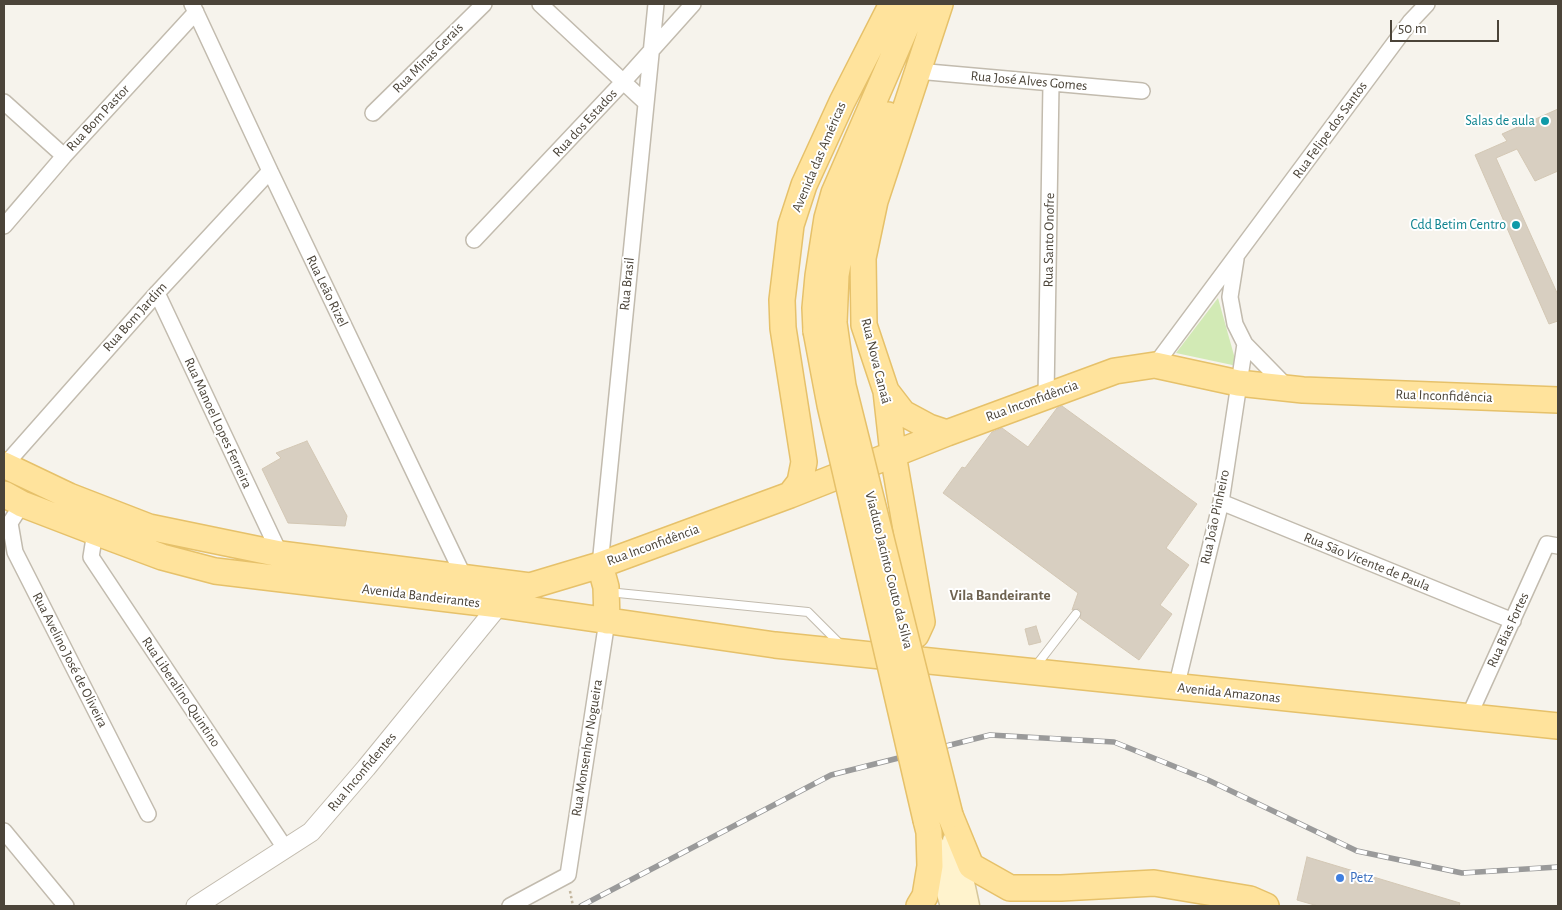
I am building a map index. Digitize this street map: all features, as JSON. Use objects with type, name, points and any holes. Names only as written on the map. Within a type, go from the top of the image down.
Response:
[{"type":"main road","name":"Avenida das Américas","points":[[790,495],[800,482],[804,462],[783,328],[782,300],[791,225],[804,185],[834,118],[892,4]]},
{"type":"main road","name":"Avenida das Américas","points":[[825,327],[815,308],[827,218],[834,193],[916,4]]},
{"type":"main road","points":[[825,327],[848,209],[939,4]]},
{"type":"main road","name":"Rua Nova Canaã","points":[[854,654],[916,635],[922,622],[894,454],[886,391],[864,324],[863,258],[875,201],[939,4]]},
{"type":"main road","name":"Viaduto Jacinto Couto da Silva","points":[[825,327],[843,386],[939,823],[952,906]]},
{"type":"main road","name":"Rua Inconfidência","points":[[530,586],[600,565],[1115,371],[1155,365],[1238,383],[1288,388],[1558,400]]},
{"type":"main road","points":[[886,391],[903,413],[930,427],[947,433]]},
{"type":"main road","name":"Avenida Bandeirantes","points":[[4,466],[68,496],[149,527],[280,554],[530,586]]},
{"type":"main road","points":[[4,476],[32,490],[52,496],[68,496]]},
{"type":"main road","name":"Avenida Bandeirantes","points":[[13,499],[162,557],[215,571],[499,605],[775,645],[900,659]]},
{"type":"main road","points":[[600,565],[606,592],[607,621]]},
{"type":"main road","name":"Avenida Amazonas","points":[[900,659],[1558,726]]},
{"type":"main road","points":[[919,906],[925,896],[939,823]]},
{"type":"main road","points":[[939,823],[971,866],[1010,888],[1061,888],[1154,883],[1250,899],[1266,906]]},
{"type":"main road","name":"Viaduto Jacinto Couto da Silva","points":[[939,823],[958,864],[968,906]]},
{"type":"street","name":"Rua Minas Gerais","points":[[373,113],[484,4]]},
{"type":"street","points":[[540,4],[645,102]]},
{"type":"street","name":"Rua Brasil","points":[[600,565],[656,4]]},
{"type":"street","name":"Rua dos Estados","points":[[474,240],[624,81],[693,4]]},
{"type":"street","name":"Rua Felipe dos Santos","points":[[1155,365],[1410,22],[1428,4]]},
{"type":"street","name":"Rua Bom Pastor","points":[[4,226],[194,8]]},
{"type":"street","name":"Rua Leão Rizel","points":[[194,8],[464,577]]},
{"type":"street","name":"Rua José Alves Gomes","points":[[917,71],[1142,91]]},
{"type":"street","name":"Rua Santo Onofre","points":[[1046,396],[1051,84]]},
{"type":"street","points":[[4,102],[64,156]]},
{"type":"street","name":"Rua Bom Jardim","points":[[4,466],[156,292],[270,171]]},
{"type":"street","name":"Rua Felipe dos Santos","points":[[1236,258],[1230,297],[1234,324],[1245,344],[1288,388]]},
{"type":"street","name":"Rua Manoel Lopes Ferreira","points":[[156,292],[280,554]]},
{"type":"street","name":"Rua João Pinheiro","points":[[1176,688],[1221,502],[1245,344]]},
{"type":"street","name":"Rua Avelino José de Oliveira","points":[[13,499],[8,541],[16,552],[148,814]]},
{"type":"street","name":"Rua São Vicente de Paula","points":[[1221,502],[1513,621]]},
{"type":"street","name":"Rua Liberalino Quintino","points":[[95,532],[91,557],[285,848]]},
{"type":"street","name":"Rua Bias Fortes","points":[[1469,716],[1513,621],[1553,545]]},
{"type":"street","name":"Rua Inconfidentes","points":[[196,906],[311,832],[366,768],[499,605]]},
{"type":"street","name":"Rua Monsenhor Nogueira","points":[[510,906],[568,875],[607,621]]},
{"type":"street","points":[[4,831],[66,906]]},
{"type":"lane","points":[[606,592],[808,612],[854,654]]},
{"type":"lane","points":[[1031,672],[1076,614]]},
{"type":"green space","points":[[1218,298],[1237,366],[1176,353]]},
{"type":"building","points":[[1558,109],[1558,171],[1535,181],[1517,149],[1496,158],[1558,295],[1558,321],[1549,324],[1475,155],[1507,141],[1502,134]]},
{"type":"building","points":[[1062,406],[1197,504],[1166,548],[1189,565],[1160,605],[1172,614],[1139,660],[1080,618],[1081,612],[1079,609],[1072,610],[1078,593],[943,493],[992,432],[1002,428],[1028,447],[1057,408]]},
{"type":"building","points":[[307,441],[347,516],[345,526],[288,523],[262,469],[281,458],[276,453]]},
{"type":"building","points":[[1036,626],[1041,642],[1029,645],[1025,629]]},
{"type":"building","name":"Petz","points":[[1307,857],[1460,903],[1459,906],[1318,906],[1297,900]]},
{"type":"railway","points":[[581,906],[831,775],[990,735],[1114,742],[1208,780],[1357,851],[1462,873],[1558,867]]},
{"type":"place","name":"Salas de aula","points":[[1545,121]]},
{"type":"place","name":"Cdd Betim Centro","points":[[1516,225]]},
{"type":"place","name":"Petz","points":[[1340,878]]},
{"type":"district","name":"Vila Bandeirante","points":[[1000,595]]}]
